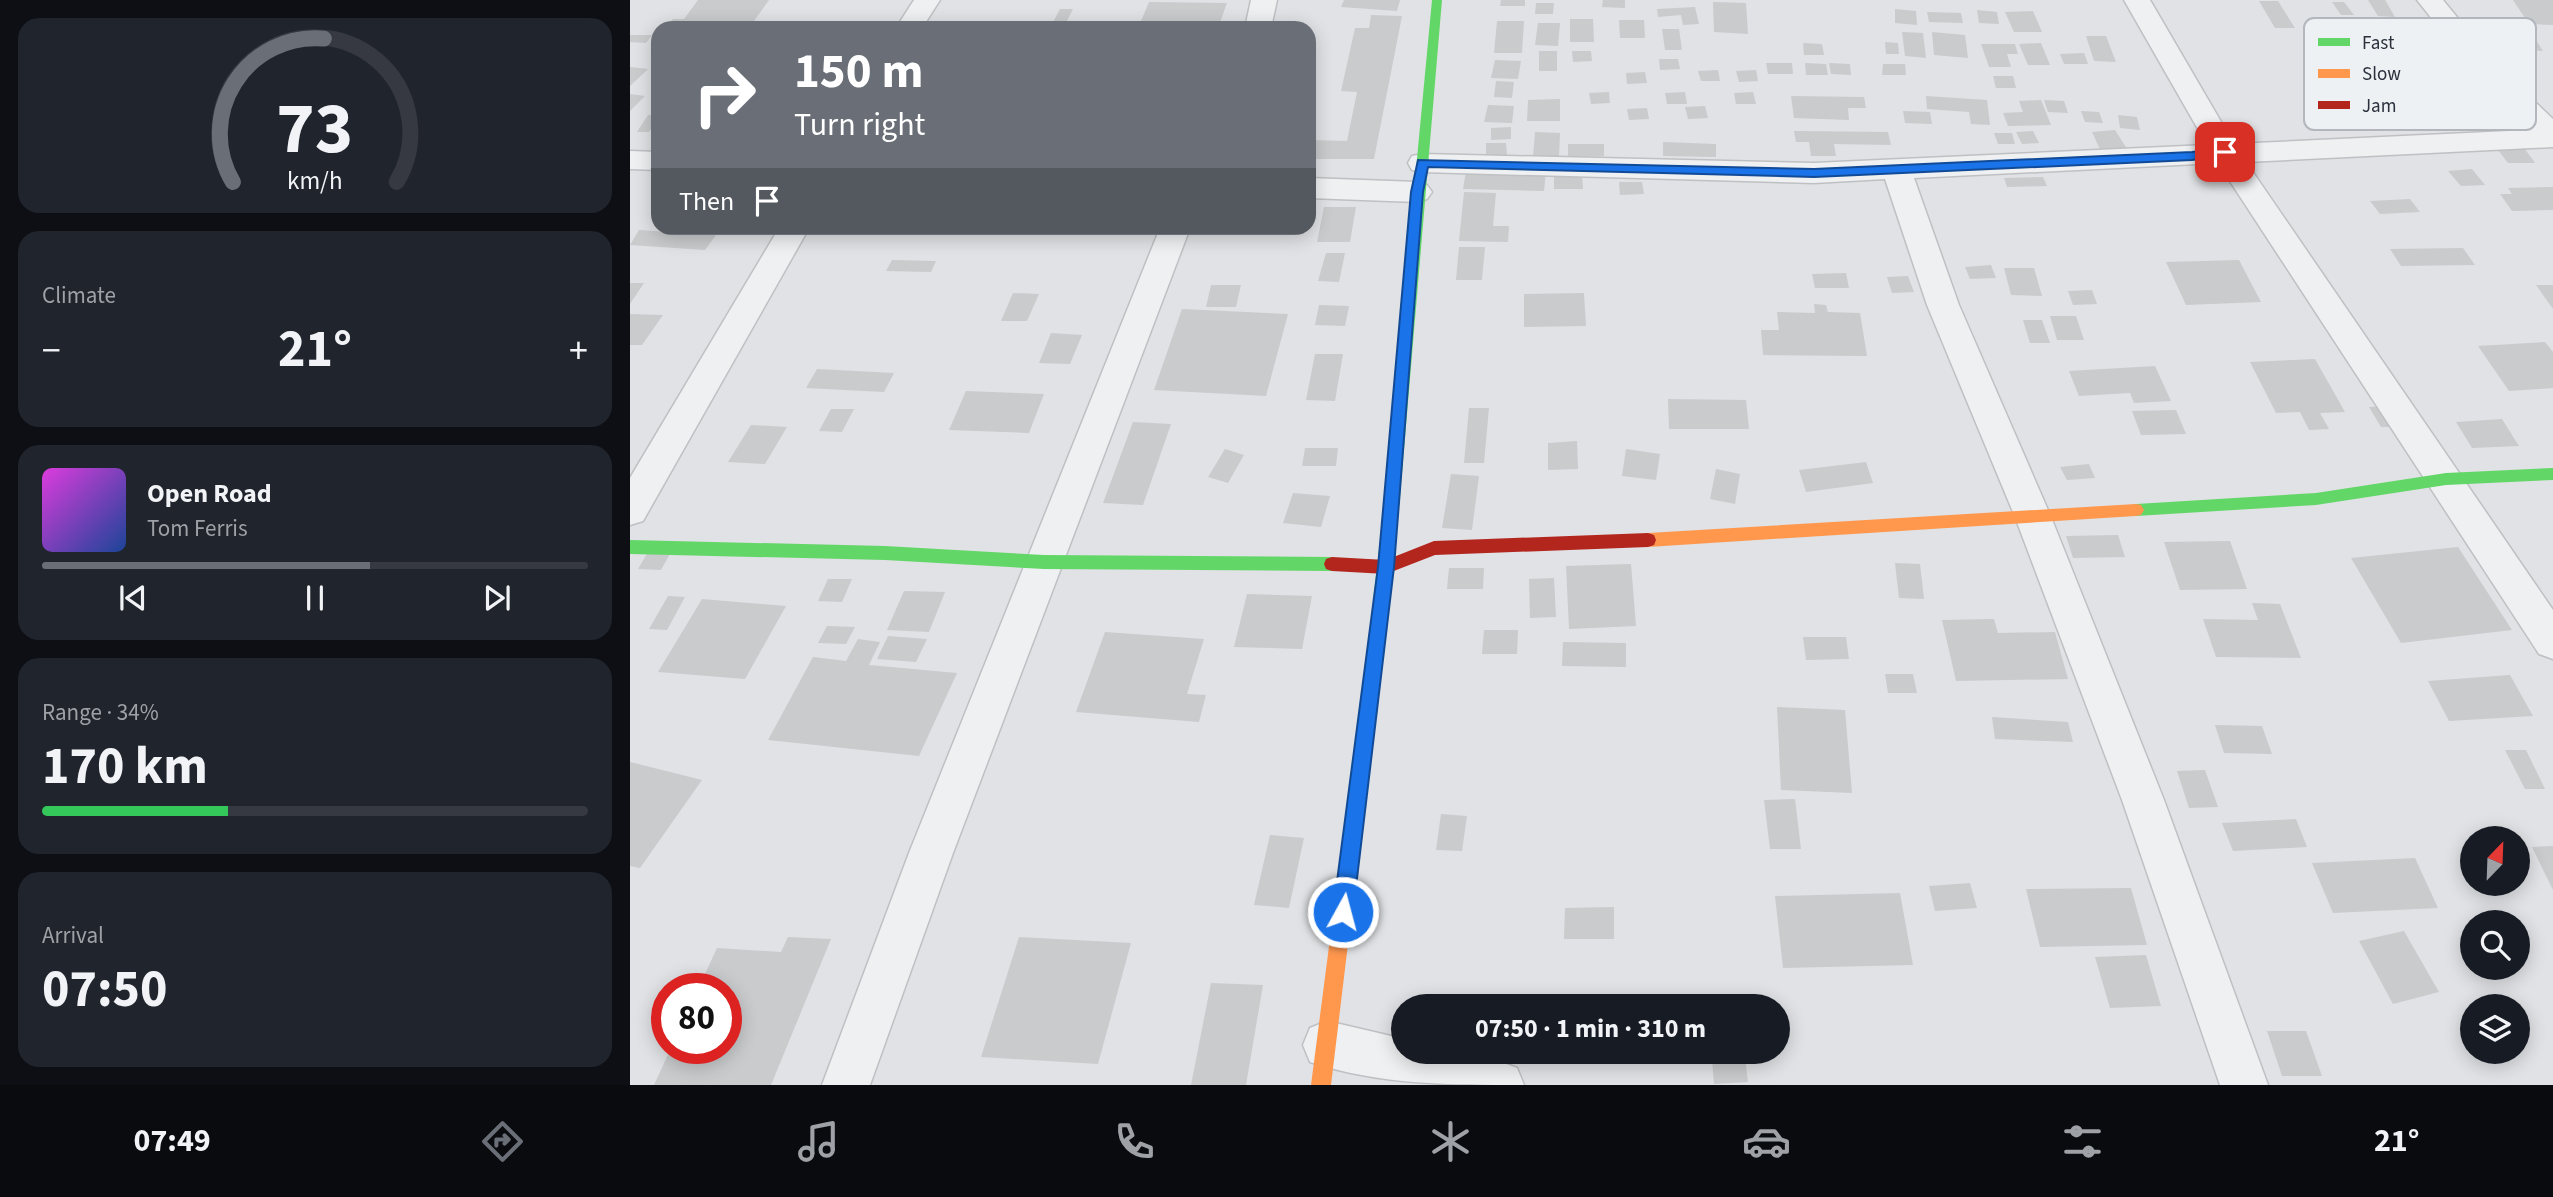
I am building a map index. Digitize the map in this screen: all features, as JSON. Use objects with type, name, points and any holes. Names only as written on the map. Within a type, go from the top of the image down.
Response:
[{"type":"main road","points":[[1324,1065],[1386,567],[1417,192],[1437,0]]},
{"type":"main road","points":[[630,547],[886,553],[1044,562],[1288,562],[1386,567],[1434,548],[1573,544],[2316,499],[2446,479],[2553,474]]},
{"type":"street","points":[[914,21],[927,0]]},
{"type":"street","points":[[1260,21],[1264,0]]},
{"type":"street","points":[[2137,0],[2225,152],[2553,642]]},
{"type":"street","points":[[2430,0],[2444,18]]},
{"type":"street","points":[[2536,120],[2553,137]]},
{"type":"street","points":[[1422,163],[1814,173],[2553,137]]},
{"type":"street","points":[[630,160],[651,161]]},
{"type":"street","points":[[1896,171],[1943,305],[2033,517],[2143,800],[2244,1085]]},
{"type":"street","points":[[1316,188],[1417,192]]},
{"type":"street","points":[[630,510],[790,235]]},
{"type":"street","points":[[846,1085],[931,853],[1172,235]]},
{"type":"street","points":[[1324,1065],[1500,1085]]},
{"type":"building","points":[[698,0],[769,0],[754,21],[671,21],[684,19]]},
{"type":"building","points":[[1344,0],[1400,0],[1397,11],[1341,7]]},
{"type":"building","points":[[1501,0],[1525,0],[1525,6],[1500,6]]},
{"type":"building","points":[[1603,0],[1625,0],[1625,8],[1602,7]]},
{"type":"building","points":[[2368,0],[2385,0],[2395,17],[2378,16]]},
{"type":"building","points":[[2513,0],[2553,0],[2553,25],[2536,24],[2536,18],[2525,18]]},
{"type":"building","points":[[2259,1],[2278,1],[2295,28],[2275,28]]},
{"type":"building","points":[[1149,2],[1227,3],[1221,21],[1141,21]]},
{"type":"building","points":[[1713,2],[1746,3],[1748,34],[1714,32]]},
{"type":"building","points":[[2332,2],[2344,2],[2354,15],[2341,15]]},
{"type":"building","points":[[1536,3],[1554,3],[1553,14],[1535,14]]},
{"type":"building","points":[[1695,7],[1699,24],[1683,25],[1681,15],[1658,17],[1657,9]]},
{"type":"building","points":[[1060,9],[1073,9],[1067,21],[1054,21]]},
{"type":"building","points":[[1895,9],[1916,11],[1917,25],[1895,23]]},
{"type":"building","points":[[1977,10],[1997,12],[1999,24],[1979,23]]},
{"type":"building","points":[[2033,11],[2042,32],[2014,32],[2005,12]]},
{"type":"building","points":[[1927,12],[1961,13],[1963,23],[1929,22]]},
{"type":"building","points":[[1371,15],[1402,16],[1374,159],[1316,159],[1316,140],[1347,141],[1357,92],[1341,91],[1355,28],[1369,28]]},
{"type":"building","points":[[1570,19],[1593,19],[1594,42],[1570,42]]},
{"type":"building","points":[[1619,20],[1644,20],[1645,38],[1620,38]]},
{"type":"building","points":[[1497,21],[1524,21],[1522,53],[1494,53]]},
{"type":"building","points":[[1538,23],[1560,23],[1558,46],[1535,45]]},
{"type":"building","points":[[1662,29],[1679,29],[1682,50],[1665,50]]},
{"type":"building","points":[[1902,32],[1923,33],[1926,58],[1905,56]]},
{"type":"building","points":[[1932,32],[1965,35],[1968,58],[1934,55]]},
{"type":"building","points":[[630,35],[651,35],[646,43],[630,42]]},
{"type":"building","points":[[2086,36],[2106,36],[2116,62],[2094,61]]},
{"type":"building","points":[[2536,40],[2543,51],[2536,50]]},
{"type":"building","points":[[1885,42],[1898,43],[1899,54],[1886,54]]},
{"type":"building","points":[[1803,43],[1822,44],[1824,55],[1804,55]]},
{"type":"building","points":[[2041,43],[2050,65],[2028,65],[2019,44]]},
{"type":"building","points":[[1981,44],[2015,44],[2018,54],[2007,54],[2011,67],[1989,67]]},
{"type":"building","points":[[1539,51],[1557,51],[1557,71],[1539,71]]},
{"type":"building","points":[[1572,51],[1591,51],[1592,61],[1573,62]]},
{"type":"building","points":[[2084,53],[2088,64],[2064,64],[2060,54]]},
{"type":"building","points":[[1659,59],[1678,59],[1680,69],[1660,70]]},
{"type":"building","points":[[1495,60],[1521,61],[1518,79],[1491,78]]},
{"type":"building","points":[[1766,63],[1792,63],[1793,74],[1768,74]]},
{"type":"building","points":[[1805,63],[1826,64],[1828,75],[1806,75]]},
{"type":"building","points":[[1829,63],[1850,64],[1851,75],[1831,74]]},
{"type":"building","points":[[1883,64],[1905,64],[1906,75],[1882,75]]},
{"type":"building","points":[[630,67],[648,69],[630,86]]},
{"type":"building","points":[[1718,70],[1720,81],[1701,81],[1698,71]]},
{"type":"building","points":[[1756,70],[1758,81],[1739,82],[1736,71]]},
{"type":"building","points":[[1645,72],[1647,83],[1627,84],[1626,73]]},
{"type":"building","points":[[1993,76],[2013,76],[2016,88],[1996,88]]},
{"type":"building","points":[[1496,81],[1514,82],[1512,98],[1494,97]]},
{"type":"building","points":[[1609,92],[1610,103],[1591,104],[1589,93]]},
{"type":"building","points":[[1685,92],[1687,104],[1667,104],[1665,93]]},
{"type":"building","points":[[1753,92],[1756,104],[1736,104],[1734,93]]},
{"type":"building","points":[[630,94],[645,96],[630,111]]},
{"type":"building","points":[[1791,96],[1864,97],[1866,108],[1848,108],[1849,120],[1794,118]]},
{"type":"building","points":[[1926,96],[1987,100],[1990,125],[1971,124],[1969,112],[1927,109]]},
{"type":"building","points":[[1560,99],[1560,121],[1527,121],[1528,100]]},
{"type":"building","points":[[2041,100],[2051,125],[2008,126],[2003,113],[2023,112],[2019,101]]},
{"type":"building","points":[[2044,100],[2064,101],[2068,113],[2048,112]]},
{"type":"building","points":[[1488,105],[1514,106],[1512,123],[1484,122]]},
{"type":"building","points":[[1705,106],[1708,118],[1688,119],[1685,107]]},
{"type":"building","points":[[1647,108],[1649,119],[1629,120],[1627,109]]},
{"type":"building","points":[[1903,111],[1930,112],[1932,124],[1905,123]]},
{"type":"building","points":[[2081,111],[2099,112],[2103,123],[2085,122]]},
{"type":"building","points":[[648,115],[651,115],[649,132],[637,132]]},
{"type":"building","points":[[2118,115],[2137,117],[2140,130],[2120,128]]},
{"type":"building","points":[[1511,127],[1511,139],[1491,140],[1491,128]]},
{"type":"building","points":[[2115,130],[2131,155],[2103,156],[2092,132]]},
{"type":"building","points":[[1794,131],[1888,132],[1891,145],[1834,144],[1836,156],[1811,156],[1809,142],[1796,142]]},
{"type":"building","points":[[2033,131],[2039,143],[2022,144],[2016,132]]},
{"type":"building","points":[[1535,132],[1560,133],[1559,157],[1533,157]]},
{"type":"building","points":[[1994,133],[2012,133],[2015,144],[1998,144]]},
{"type":"building","points":[[1663,142],[1716,144],[1716,157],[1663,156]]},
{"type":"building","points":[[1486,143],[1506,143],[1507,155],[1486,156]]},
{"type":"building","points":[[1568,144],[1604,144],[1604,156],[1568,157]]},
{"type":"building","points":[[2522,145],[2535,163],[2508,163],[2495,146]]},
{"type":"building","points":[[2472,169],[2485,185],[2461,186],[2448,171]]},
{"type":"building","points":[[1466,171],[1546,172],[1544,191],[1463,189]]},
{"type":"building","points":[[1554,175],[1582,175],[1583,189],[1554,189]]},
{"type":"building","points":[[2043,177],[2047,186],[2007,187],[2004,178]]},
{"type":"building","points":[[1619,182],[1642,182],[1644,194],[1620,195]]},
{"type":"building","points":[[2553,187],[2553,210],[2512,211],[2500,194],[2512,194],[2508,188]]},
{"type":"building","points":[[1464,192],[1496,193],[1493,226],[1509,226],[1508,242],[1459,241]]},
{"type":"building","points":[[2410,199],[2420,212],[2380,214],[2370,201]]},
{"type":"building","points":[[1324,207],[1356,207],[1350,242],[1317,242]]},
{"type":"building","points":[[639,230],[651,231],[651,235],[716,235],[705,250],[630,245]]},
{"type":"building","points":[[1459,247],[1485,247],[1482,280],[1456,280]]},
{"type":"building","points":[[2463,248],[2475,265],[2401,266],[2390,249]]},
{"type":"building","points":[[1326,253],[1345,253],[1339,282],[1318,281]]},
{"type":"building","points":[[892,260],[936,261],[931,272],[886,271]]},
{"type":"building","points":[[2239,260],[2261,302],[2186,305],[2166,262]]},
{"type":"building","points":[[1991,265],[1996,278],[1970,279],[1965,267]]},
{"type":"building","points":[[2004,268],[2034,268],[2042,296],[2011,295]]},
{"type":"building","points":[[1846,273],[1849,288],[1815,288],[1812,274]]},
{"type":"building","points":[[1908,276],[1914,292],[1892,293],[1887,277]]},
{"type":"building","points":[[630,283],[644,283],[630,304]]},
{"type":"building","points":[[1211,285],[1241,285],[1236,307],[1206,307]]},
{"type":"building","points":[[2536,285],[2553,285],[2553,309]]},
{"type":"building","points":[[2092,290],[2097,304],[2073,305],[2068,291]]},
{"type":"building","points":[[1013,293],[1039,294],[1027,321],[1001,321]]},
{"type":"building","points":[[1584,293],[1586,326],[1524,327],[1524,294]]},
{"type":"building","points":[[1814,304],[1826,305],[1828,312],[1860,313],[1867,356],[1763,355],[1761,330],[1779,330],[1777,312],[1815,313]]},
{"type":"building","points":[[1319,305],[1349,306],[1345,326],[1315,325]]},
{"type":"building","points":[[1182,309],[1288,314],[1266,396],[1154,390]]},
{"type":"building","points":[[630,314],[663,315],[642,345],[630,345]]},
{"type":"building","points":[[2050,316],[2076,316],[2084,340],[2057,340]]},
{"type":"building","points":[[2023,320],[2042,320],[2050,343],[2030,343]]},
{"type":"building","points":[[1051,333],[1082,335],[1070,364],[1039,363]]},
{"type":"building","points":[[2545,342],[2553,352],[2553,388],[2509,391],[2478,346]]},
{"type":"building","points":[[1315,354],[1343,354],[1335,401],[1306,400]]},
{"type":"building","points":[[2315,359],[2345,412],[2320,413],[2329,429],[2309,430],[2300,412],[2276,413],[2250,362]]},
{"type":"building","points":[[2155,366],[2171,401],[2134,403],[2130,393],[2079,396],[2069,371]]},
{"type":"building","points":[[817,369],[894,373],[884,392],[806,388]]},
{"type":"building","points":[[966,391],[1044,394],[1029,433],[949,430]]},
{"type":"building","points":[[1668,399],[1746,400],[1749,429],[1669,429]]},
{"type":"building","points":[[2387,406],[2399,427],[2381,427],[2369,407]]},
{"type":"building","points":[[1469,408],[1489,408],[1484,463],[1464,463]]},
{"type":"building","points":[[831,409],[854,409],[842,432],[819,431]]},
{"type":"building","points":[[2176,410],[2186,434],[2141,435],[2132,411]]},
{"type":"building","points":[[2502,419],[2519,446],[2472,448],[2456,422]]},
{"type":"building","points":[[1133,422],[1171,424],[1143,505],[1103,503]]},
{"type":"building","points":[[751,425],[787,427],[765,464],[728,462]]},
{"type":"building","points":[[1577,441],[1578,469],[1548,470],[1548,443]]},
{"type":"building","points":[[1305,448],[1338,448],[1336,466],[1302,466]]},
{"type":"building","points":[[1225,449],[1244,455],[1228,483],[1208,477]]},
{"type":"building","points":[[1626,449],[1660,454],[1656,480],[1622,476]]},
{"type":"building","points":[[1866,462],[1873,483],[1806,492],[1799,470]]},
{"type":"building","points":[[2089,464],[2095,478],[2067,480],[2060,467]]},
{"type":"building","points":[[1716,469],[1740,474],[1735,504],[1710,499]]},
{"type":"building","points":[[1451,474],[1479,476],[1472,530],[1442,528]]},
{"type":"building","points":[[1293,493],[1330,496],[1321,527],[1283,523]]},
{"type":"building","points":[[2118,535],[2125,557],[2073,558],[2066,536]]},
{"type":"building","points":[[2230,541],[2247,589],[2180,590],[2164,542]]},
{"type":"building","points":[[2458,547],[2512,630],[2401,643],[2351,558]]},
{"type":"building","points":[[648,552],[671,552],[661,570],[638,569]]},
{"type":"building","points":[[1895,563],[1920,564],[1924,599],[1899,598]]},
{"type":"building","points":[[1631,564],[1636,626],[1569,629],[1566,566]]},
{"type":"building","points":[[1449,568],[1484,568],[1483,589],[1447,589]]},
{"type":"building","points":[[1554,578],[1556,617],[1530,618],[1529,579]]},
{"type":"building","points":[[828,579],[852,579],[842,602],[818,601]]},
{"type":"building","points":[[904,591],[945,592],[929,632],[887,630]]},
{"type":"building","points":[[1247,594],[1312,596],[1302,649],[1234,647]]},
{"type":"building","points":[[668,596],[685,597],[667,630],[649,629]]},
{"type":"building","points":[[702,599],[786,606],[745,679],[658,672]]},
{"type":"building","points":[[2252,603],[2280,604],[2301,658],[2216,657],[2203,619],[2258,620]]},
{"type":"building","points":[[1994,619],[1998,633],[2055,632],[2068,679],[1956,681],[1942,620]]},
{"type":"building","points":[[827,626],[855,627],[846,644],[818,643]]},
{"type":"building","points":[[1484,630],[1518,630],[1517,654],[1482,654]]},
{"type":"building","points":[[1105,632],[1204,639],[1187,694],[1206,695],[1199,722],[1076,712]]},
{"type":"building","points":[[888,636],[927,639],[916,662],[877,659]]},
{"type":"building","points":[[1803,637],[1846,637],[1849,659],[1806,660]]},
{"type":"building","points":[[858,639],[880,642],[869,665],[957,673],[919,756],[768,740],[813,657],[846,661]]},
{"type":"building","points":[[1563,642],[1626,643],[1626,667],[1562,666]]},
{"type":"building","points":[[1885,674],[1913,674],[1917,693],[1888,693]]},
{"type":"building","points":[[2510,675],[2533,716],[2449,721],[2428,681]]},
{"type":"building","points":[[1777,707],[1845,710],[1852,793],[1781,790]]},
{"type":"building","points":[[1992,717],[2068,722],[2073,742],[1995,739]]},
{"type":"building","points":[[2215,725],[2262,726],[2272,754],[2224,753]]},
{"type":"building","points":[[2505,750],[2526,750],[2545,789],[2525,789]]},
{"type":"building","points":[[630,762],[702,780],[640,868],[630,866]]},
{"type":"building","points":[[2205,770],[2218,807],[2189,808],[2177,771]]},
{"type":"building","points":[[1795,799],[1801,849],[1770,849],[1764,800]]},
{"type":"building","points":[[1441,814],[1467,816],[1462,851],[1436,850]]},
{"type":"building","points":[[2296,819],[2307,847],[2233,851],[2222,823]]},
{"type":"building","points":[[1270,835],[1304,838],[1289,908],[1254,905]]},
{"type":"building","points":[[2553,846],[2553,890],[2532,847]]},
{"type":"building","points":[[2415,858],[2438,908],[2333,913],[2312,863]]},
{"type":"building","points":[[1970,883],[1977,908],[1935,911],[1929,886]]},
{"type":"building","points":[[2131,888],[2147,945],[2040,947],[2026,889]]},
{"type":"building","points":[[1900,893],[1913,965],[1783,968],[1775,896]]},
{"type":"building","points":[[1614,907],[1614,939],[1564,939],[1565,908]]},
{"type":"building","points":[[2404,931],[2439,992],[2393,1004],[2359,941]]},
{"type":"building","points":[[788,937],[831,939],[771,1085],[654,1085],[664,1064],[742,1064],[742,973],[705,973],[717,948],[781,952]]},
{"type":"building","points":[[1019,937],[1131,943],[1098,1064],[981,1057]]},
{"type":"building","points":[[2146,955],[2161,1006],[2110,1008],[2095,957]]},
{"type":"building","points":[[1211,983],[1263,985],[1246,1085],[1191,1085]]},
{"type":"building","points":[[2267,1031],[2306,1031],[2322,1076],[2282,1076]]},
{"type":"building","points":[[1712,1064],[1746,1064],[1748,1082],[1714,1084]]},
{"type":"traffic: fast","points":[[1374,662],[1392,497],[1437,0]]},
{"type":"traffic: fast","points":[[2136,510],[2316,499],[2446,479],[2553,474]]},
{"type":"traffic: fast","points":[[630,547],[885,553],[1044,562],[1332,564]]},
{"type":"traffic: slow","points":[[1648,540],[2136,510]]},
{"type":"traffic: slow","points":[[1321,1085],[1374,662]]},
{"type":"traffic: jam","points":[[1332,564],[1386,567],[1434,548],[1648,540]]},
{"type":"route","points":[[1343,912],[1386,567],[1417,192],[1422,163],[1814,173],[2192,156],[2225,152]]}]
